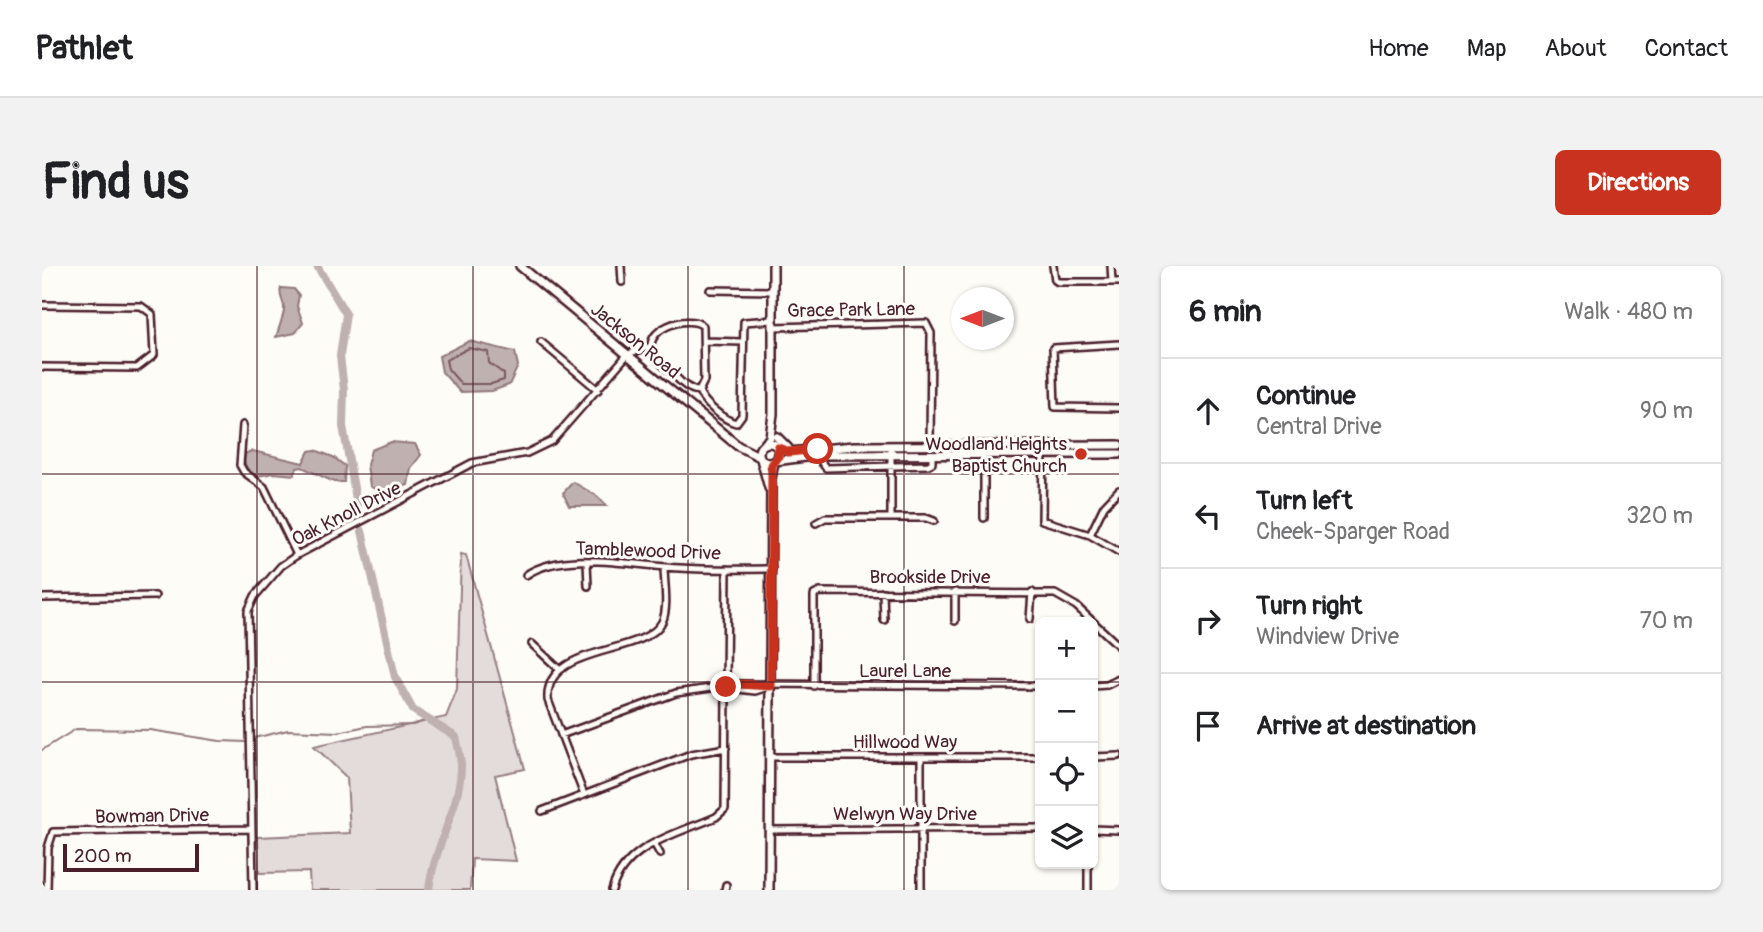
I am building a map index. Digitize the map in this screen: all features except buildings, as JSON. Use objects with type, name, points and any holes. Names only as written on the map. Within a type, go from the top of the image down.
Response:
[{"type":"main road","name":"Jackson Road","points":[[520,266],[741,449],[761,458]]},
{"type":"main road","points":[[771,495],[761,458],[764,445],[771,437],[773,414],[774,266]]},
{"type":"main road","points":[[769,890],[771,495],[778,448],[773,414]]},
{"type":"main road","points":[[777,437],[788,448],[806,449],[1119,445]]},
{"type":"main road","name":"Jackson Road","points":[[732,439],[750,446],[764,445]]},
{"type":"main road","points":[[764,445],[771,443],[789,452],[806,449]]},
{"type":"main road","points":[[761,458],[765,462],[821,455],[1119,454]]},
{"type":"street","points":[[621,266],[622,282]]},
{"type":"street","points":[[1053,266],[1055,280],[1115,282],[1111,266]]},
{"type":"street","points":[[710,290],[773,291]]},
{"type":"street","points":[[42,305],[141,306],[152,314],[155,338],[153,355],[136,368],[42,367]]},
{"type":"street","name":"Grace Park Lane","points":[[743,342],[745,320],[773,323],[922,322],[929,326],[930,446]]},
{"type":"street","points":[[628,354],[651,346],[659,332],[680,322],[701,323],[704,381],[699,391]]},
{"type":"street","points":[[651,346],[653,355],[685,386],[699,391],[702,398],[730,421],[740,420],[743,342],[704,341]]},
{"type":"street","points":[[541,342],[598,390]]},
{"type":"street","points":[[1119,344],[1058,345],[1053,348],[1053,404],[1056,408],[1119,408]]},
{"type":"street","name":"Oak Knoll Drive","points":[[253,890],[248,607],[281,566],[297,555],[472,463],[527,453],[544,446],[598,390],[628,354]]},
{"type":"street","points":[[243,425],[240,465],[244,472],[264,487],[297,555]]},
{"type":"street","points":[[891,446],[891,518]]},
{"type":"street","points":[[984,446],[984,518]]},
{"type":"street","points":[[1043,446],[1041,517],[1090,536],[1119,552]]},
{"type":"street","points":[[821,455],[826,468],[928,465],[932,463],[932,455]]},
{"type":"street","points":[[1090,536],[1104,506],[1119,490]]},
{"type":"street","points":[[816,523],[825,518],[926,518],[934,521]]},
{"type":"street","points":[[587,562],[588,586]]},
{"type":"street","name":"Tamblewood Drive","points":[[526,575],[548,566],[587,562],[772,569]]},
{"type":"street","points":[[583,795],[548,693],[551,679],[559,669],[646,635],[660,625],[664,616],[664,567]]},
{"type":"street","points":[[612,890],[627,863],[654,843],[716,817],[725,809],[727,569]]},
{"type":"street","points":[[883,592],[884,620]]},
{"type":"street","points":[[955,592],[955,621]]},
{"type":"street","points":[[1030,619],[1032,592]]},
{"type":"street","name":"Brookside Drive","points":[[814,686],[815,593],[1055,594],[1067,599],[1119,646]]},
{"type":"street","points":[[42,598],[155,596]]},
{"type":"street","points":[[532,644],[559,669]]},
{"type":"street","points":[[1098,686],[1107,685],[1119,679]]},
{"type":"street","name":"Laurel Lane","points":[[561,735],[688,689],[739,684],[1035,686]]},
{"type":"street","points":[[542,811],[691,754],[726,748]]},
{"type":"street","points":[[1098,757],[1119,756]]},
{"type":"street","name":"Hillwood Way","points":[[769,757],[1035,757]]},
{"type":"street","points":[[921,757],[921,890]]},
{"type":"street","name":"Welwyn Way Drive","points":[[769,830],[1035,828]]},
{"type":"street","name":"Bowman Drive","points":[[47,890],[48,848],[53,832],[252,829]]},
{"type":"street","points":[[1098,829],[1119,830]]},
{"type":"street","points":[[654,843],[660,854]]},
{"type":"street","points":[[1088,869],[1088,890]]},
{"type":"shaded area","points":[[461,554],[466,555],[525,769],[495,775],[516,861],[472,859],[470,890],[310,890],[309,872],[259,873],[258,837],[350,833],[347,778],[314,746],[446,717],[457,689]]},
{"type":"water","points":[[281,288],[294,289],[299,295],[297,306],[303,323],[295,333],[276,337],[284,310]]},
{"type":"water","points":[[469,341],[515,352],[518,366],[509,385],[492,391],[460,392],[442,372],[439,356]]},
{"type":"water","points":[[391,442],[415,444],[421,455],[411,468],[408,485],[382,494],[370,486],[367,465],[371,450]]},
{"type":"water","points":[[315,450],[333,457],[345,466],[344,482],[334,482],[302,467],[297,468],[294,475],[274,473],[258,476],[248,470],[244,460],[246,453],[253,451],[303,463],[309,451]]},
{"type":"water","points":[[573,482],[597,496],[607,506],[569,506],[563,493]]},
{"type":"waterway","points":[[317,266],[346,314],[340,356],[344,390],[343,426],[360,522]]},
{"type":"waterway","points":[[362,531],[395,677],[413,710],[456,737],[459,750],[461,764],[457,795],[436,858],[429,890]]},
{"type":"waterway","points":[[254,738],[288,730],[337,732],[367,726],[413,725],[427,720]]},
{"type":"waterway","points":[[42,750],[76,729],[150,730],[220,741],[247,742]]},
{"type":"place","name":"Woodland Heights Baptist Church","points":[[1081,454]]},
{"type":"route","points":[[726,687],[739,684],[771,686],[772,465],[778,457],[778,448],[789,452],[818,449]]}]
